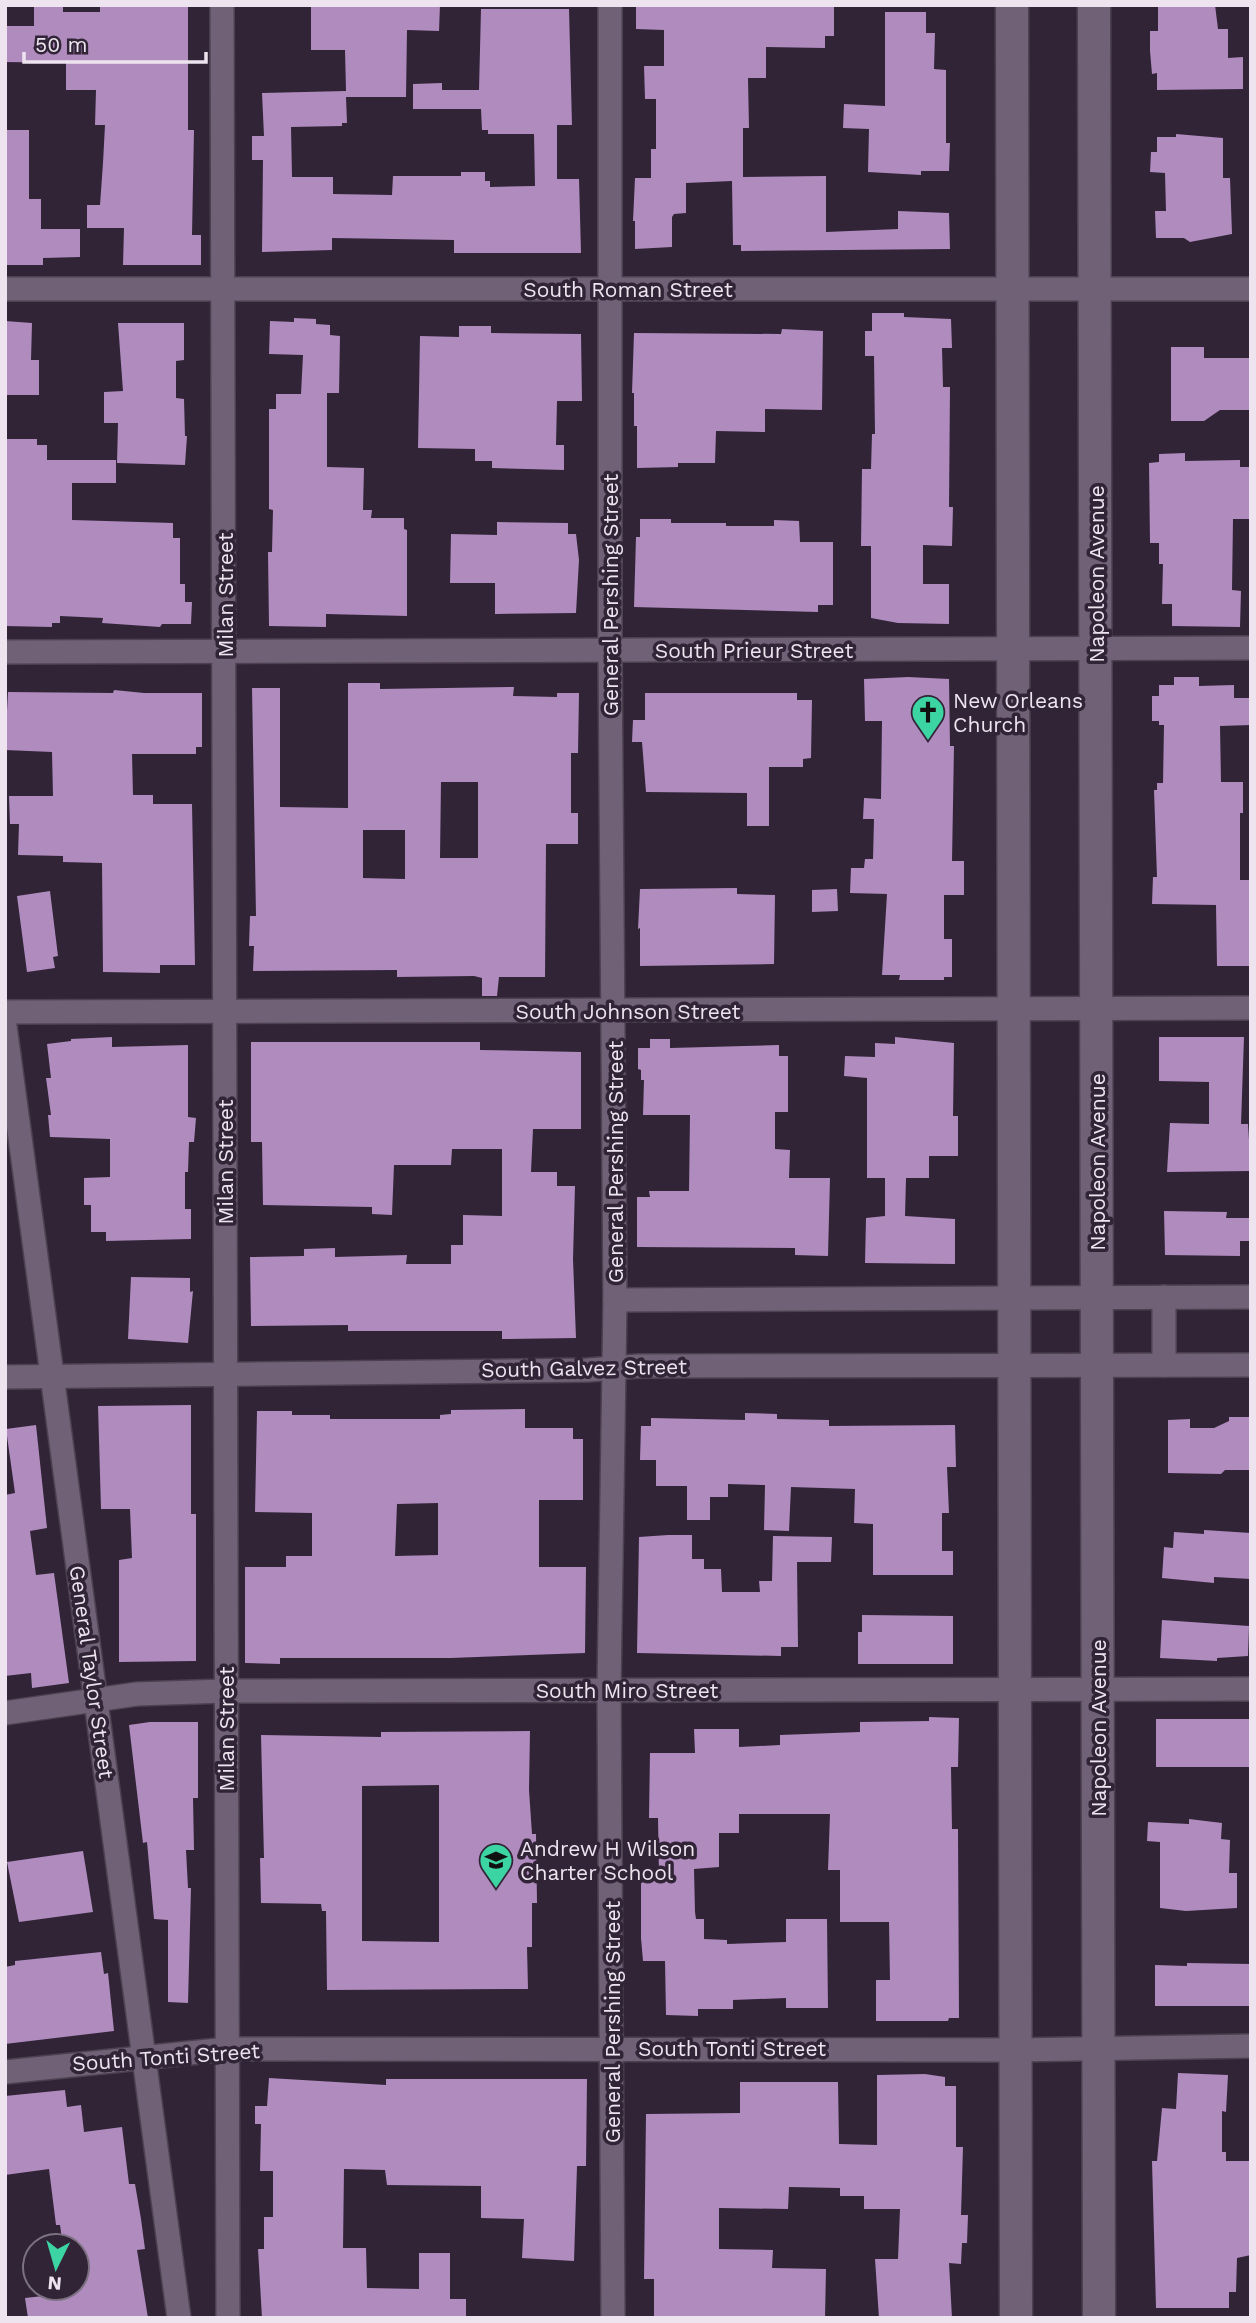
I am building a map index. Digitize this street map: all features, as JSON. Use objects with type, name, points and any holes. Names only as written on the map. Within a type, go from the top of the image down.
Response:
[{"type":"main road","points":[[1012,5],[1016,2318]]},
{"type":"main road","name":"Napoleon Avenue","points":[[1094,5],[1099,2318]]},
{"type":"street","name":"Milan Street","points":[[222,5],[228,2318]]},
{"type":"street","name":"General Pershing Street","points":[[610,5],[610,650],[615,1011],[615,1300],[609,1690],[613,2318]]},
{"type":"street","name":"South Roman Street","points":[[5,289],[1251,289]]},
{"type":"street","name":"South Prieur Street","points":[[5,652],[225,649],[1251,648]]},
{"type":"street","name":"South Johnson Street","points":[[5,1012],[1251,1008]]},
{"type":"street","name":"General Taylor Street","points":[[5,1026],[179,2318]]},
{"type":"street","points":[[615,1300],[1014,1296],[1251,1297]]},
{"type":"street","points":[[1164,1297],[1164,1365]]},
{"type":"street","name":"South Galvez Street","points":[[5,1377],[1014,1364],[1251,1365]]},
{"type":"street","name":"South Miro Street","points":[[5,1713],[95,1699],[225,1691],[1251,1689]]},
{"type":"street","name":"South Tonti Street","points":[[5,2072],[228,2049],[612,2047],[1016,2050],[1099,2046],[1251,2046]]},
{"type":"building","points":[[34,5],[63,5],[63,12],[100,12],[100,5],[188,5],[188,130],[194,130],[192,235],[201,235],[201,265],[123,265],[124,228],[87,228],[87,205],[100,205],[103,163],[105,125],[95,125],[96,90],[66,90],[66,63],[5,62],[5,26],[34,26]]},
{"type":"building","points":[[311,5],[440,5],[439,31],[407,30],[406,97],[346,97],[347,123],[342,123],[342,126],[291,127],[292,177],[333,177],[333,194],[392,195],[393,176],[461,176],[461,172],[485,172],[485,181],[490,181],[490,187],[535,186],[534,134],[488,134],[488,130],[482,130],[481,109],[413,109],[413,84],[442,83],[442,90],[479,90],[481,9],[569,9],[572,125],[557,125],[557,179],[579,179],[581,253],[454,253],[454,240],[332,238],[332,250],[262,252],[263,160],[252,160],[252,136],[264,136],[262,93],[346,91],[345,50],[311,50]]},
{"type":"building","points":[[636,5],[834,5],[834,36],[825,36],[825,48],[766,47],[766,78],[748,78],[749,128],[743,128],[743,177],[826,176],[826,232],[898,229],[898,211],[949,213],[950,249],[741,251],[741,245],[733,245],[732,181],[686,183],[686,213],[674,214],[672,217],[672,247],[635,249],[635,178],[651,178],[651,149],[656,149],[656,99],[645,99],[644,66],[664,66],[664,30],[636,29]]},
{"type":"building","points":[[1158,5],[1215,5],[1218,29],[1228,29],[1228,58],[1243,57],[1243,89],[1157,90],[1157,73],[1152,74],[1150,31],[1158,31]]},
{"type":"building","points":[[885,12],[926,12],[926,33],[935,33],[934,69],[946,70],[946,143],[950,143],[949,171],[921,171],[921,175],[868,172],[869,129],[843,128],[844,104],[885,106]]},
{"type":"building","points":[[5,130],[29,130],[29,199],[41,199],[41,229],[80,229],[80,257],[43,258],[43,265],[5,265]]},
{"type":"building","points":[[1176,134],[1223,138],[1223,178],[1230,178],[1232,234],[1190,242],[1184,238],[1156,238],[1155,211],[1166,211],[1165,173],[1150,172],[1151,152],[1157,152],[1157,137],[1176,137]]},
{"type":"building","points":[[872,313],[904,313],[904,317],[951,319],[952,348],[942,348],[943,387],[950,387],[949,507],[953,507],[952,546],[923,545],[923,584],[949,584],[949,624],[898,623],[871,618],[871,546],[861,546],[862,469],[871,469],[872,434],[875,434],[874,356],[865,356],[865,331],[872,331]]},
{"type":"building","points":[[294,318],[316,319],[316,324],[330,325],[330,335],[340,336],[339,393],[327,393],[327,467],[364,468],[363,510],[372,510],[371,518],[404,518],[404,529],[407,530],[407,616],[326,614],[326,627],[269,626],[268,552],[272,552],[273,510],[269,509],[269,409],[276,409],[276,394],[301,394],[303,355],[269,354],[270,321],[294,322]]},
{"type":"building","points":[[5,321],[32,323],[31,360],[39,360],[39,395],[5,395]]},
{"type":"building","points":[[118,323],[184,323],[184,360],[176,361],[176,398],[184,399],[187,436],[185,465],[117,463],[118,423],[104,423],[104,392],[123,391]]},
{"type":"building","points":[[459,326],[491,326],[491,333],[581,334],[582,401],[557,401],[556,445],[564,445],[564,470],[492,468],[492,461],[475,461],[475,449],[418,448],[420,336],[459,337]]},
{"type":"building","points":[[782,329],[823,331],[822,410],[765,409],[765,432],[716,431],[715,463],[678,463],[678,467],[637,468],[637,426],[634,426],[632,393],[634,333],[781,334]]},
{"type":"building","points":[[1171,347],[1204,347],[1204,358],[1251,358],[1251,410],[1220,410],[1204,421],[1171,421]]},
{"type":"building","points":[[5,439],[37,439],[37,445],[47,445],[47,460],[116,460],[116,483],[72,483],[72,520],[173,523],[173,538],[180,538],[180,584],[185,584],[185,602],[192,602],[191,624],[162,624],[160,627],[102,623],[103,618],[60,616],[60,623],[52,623],[52,627],[5,626]]},
{"type":"building","points":[[1185,453],[1185,461],[1240,460],[1240,467],[1251,467],[1251,519],[1233,519],[1232,590],[1241,591],[1240,627],[1172,626],[1172,604],[1162,604],[1163,564],[1159,564],[1159,543],[1150,543],[1149,463],[1159,462],[1159,454]]},
{"type":"building","points":[[640,519],[671,519],[671,523],[726,523],[726,526],[774,526],[774,520],[799,521],[800,542],[833,542],[833,605],[818,605],[818,612],[634,607],[636,537],[640,537]]},
{"type":"building","points":[[497,522],[568,523],[568,534],[576,534],[579,560],[576,613],[495,614],[495,583],[450,583],[451,534],[497,535]]},
{"type":"building","points":[[1174,677],[1199,677],[1199,686],[1234,685],[1234,698],[1251,698],[1251,725],[1220,726],[1221,782],[1243,782],[1240,880],[1251,880],[1251,966],[1217,966],[1216,905],[1152,904],[1153,877],[1157,877],[1154,790],[1157,790],[1157,783],[1163,783],[1164,725],[1159,725],[1159,721],[1152,721],[1152,696],[1159,696],[1159,685],[1174,685]]},
{"type":"building","points":[[864,679],[949,679],[950,746],[954,746],[952,861],[964,861],[964,895],[944,895],[944,939],[952,939],[952,977],[944,977],[944,980],[899,980],[900,975],[882,975],[887,894],[850,893],[851,868],[864,868],[865,859],[873,859],[874,819],[863,819],[864,798],[881,799],[882,721],[865,721]]},
{"type":"building","points":[[348,683],[380,683],[380,689],[514,687],[513,696],[557,697],[557,693],[579,693],[578,753],[571,753],[571,813],[578,813],[578,844],[546,844],[545,977],[499,977],[497,996],[482,996],[482,978],[474,976],[397,977],[397,970],[253,971],[254,946],[249,946],[250,916],[256,916],[252,688],[280,688],[280,807],[348,808]],"holes":[[[441,782],[478,782],[478,858],[440,858]],[[363,830],[405,830],[405,879],[363,878]]]},
{"type":"building","points":[[114,690],[202,693],[202,747],[196,747],[196,754],[132,754],[133,795],[153,795],[153,804],[192,804],[195,965],[160,965],[160,973],[103,972],[102,863],[63,862],[63,856],[18,855],[19,824],[10,824],[9,796],[53,796],[52,752],[5,750],[8,692],[113,693]]},
{"type":"building","points":[[645,693],[797,693],[797,700],[812,700],[811,758],[803,759],[803,767],[769,767],[769,826],[747,826],[747,793],[646,792],[642,742],[632,742],[633,720],[645,720]]},
{"type":"building","points":[[737,888],[737,894],[775,895],[774,964],[640,966],[640,889]]},
{"type":"building","points":[[837,889],[838,911],[812,912],[812,890]]},
{"type":"building","points":[[50,891],[58,956],[53,957],[55,968],[27,972],[17,896]]},
{"type":"building","points":[[112,1037],[112,1047],[188,1045],[188,1117],[196,1118],[194,1142],[189,1142],[188,1172],[185,1172],[185,1209],[191,1209],[191,1239],[106,1241],[106,1232],[91,1232],[91,1205],[84,1205],[84,1178],[110,1177],[110,1139],[50,1137],[48,1115],[51,1115],[46,1078],[51,1078],[47,1044],[71,1039]]},
{"type":"building","points":[[895,1037],[954,1043],[953,1116],[958,1116],[958,1156],[929,1156],[929,1178],[906,1178],[905,1216],[955,1219],[955,1264],[865,1263],[866,1218],[885,1216],[885,1178],[867,1178],[867,1078],[844,1076],[845,1056],[875,1057],[875,1043],[895,1044]]},
{"type":"building","points":[[1159,1037],[1244,1037],[1241,1124],[1248,1124],[1251,1171],[1167,1172],[1170,1123],[1209,1124],[1209,1082],[1159,1081]]},
{"type":"building","points":[[650,1039],[670,1039],[670,1048],[779,1045],[779,1056],[788,1056],[788,1112],[775,1112],[775,1149],[790,1150],[789,1178],[830,1178],[828,1256],[795,1255],[795,1248],[637,1247],[637,1197],[650,1197],[649,1191],[689,1191],[690,1115],[643,1115],[644,1080],[641,1080],[641,1070],[638,1069],[638,1048],[650,1048]]},
{"type":"building","points":[[251,1042],[480,1042],[480,1050],[581,1052],[581,1129],[533,1129],[531,1172],[557,1172],[557,1186],[575,1186],[573,1259],[576,1338],[502,1339],[502,1331],[348,1331],[348,1325],[251,1326],[250,1257],[304,1256],[304,1249],[335,1248],[335,1257],[407,1255],[406,1264],[451,1264],[451,1245],[463,1245],[463,1215],[502,1216],[502,1149],[452,1149],[451,1165],[394,1165],[392,1215],[372,1214],[372,1207],[263,1205],[262,1142],[251,1142]]},
{"type":"building","points":[[1164,1211],[1227,1212],[1226,1218],[1251,1218],[1251,1241],[1240,1241],[1240,1256],[1165,1255]]},
{"type":"building","points":[[131,1277],[190,1278],[190,1292],[193,1291],[188,1343],[128,1339]]},
{"type":"building","points":[[191,1405],[191,1514],[196,1514],[196,1661],[119,1662],[119,1560],[132,1558],[130,1509],[101,1509],[98,1406]]},
{"type":"building","points":[[525,1409],[525,1428],[573,1428],[573,1439],[583,1439],[583,1500],[539,1500],[539,1567],[586,1567],[585,1653],[451,1658],[280,1658],[280,1664],[245,1663],[245,1567],[286,1567],[286,1556],[312,1556],[312,1513],[255,1512],[257,1411],[330,1415],[330,1419],[440,1419],[440,1415],[451,1414],[451,1410]],"holes":[[[438,1503],[438,1555],[395,1556],[397,1504]]]},
{"type":"building","points":[[745,1413],[777,1414],[777,1419],[829,1420],[829,1426],[955,1425],[956,1467],[947,1467],[949,1513],[942,1513],[942,1551],[953,1551],[953,1575],[873,1575],[873,1524],[854,1523],[855,1489],[791,1487],[789,1531],[764,1530],[765,1485],[728,1484],[728,1497],[710,1497],[710,1520],[687,1520],[687,1486],[656,1486],[656,1460],[640,1460],[641,1426],[651,1426],[651,1418],[745,1420]]},
{"type":"building","points":[[1229,1417],[1251,1417],[1251,1470],[1225,1470],[1221,1474],[1168,1473],[1168,1420],[1190,1419],[1190,1428],[1214,1428],[1229,1421]]},
{"type":"building","points":[[36,1425],[47,1528],[30,1531],[36,1575],[54,1573],[69,1683],[32,1688],[31,1673],[5,1676],[5,1495],[15,1493],[6,1429]]},
{"type":"building","points":[[1204,1530],[1251,1533],[1251,1579],[1214,1577],[1214,1583],[1162,1578],[1164,1547],[1173,1548],[1174,1532],[1204,1534]]},
{"type":"building","points":[[692,1535],[692,1559],[704,1559],[704,1569],[721,1569],[722,1592],[760,1592],[759,1581],[772,1581],[773,1536],[832,1537],[831,1562],[797,1562],[798,1647],[781,1647],[781,1656],[637,1653],[639,1537]]},
{"type":"building","points":[[862,1615],[953,1616],[953,1664],[858,1664],[858,1632],[862,1632]]},
{"type":"building","points":[[1162,1620],[1249,1626],[1248,1656],[1217,1658],[1217,1661],[1160,1658]]},
{"type":"building","points":[[929,1717],[959,1718],[958,1767],[951,1767],[952,1829],[958,1829],[959,2018],[949,2018],[948,2021],[876,2021],[876,1980],[890,1980],[889,1922],[840,1922],[840,1870],[828,1870],[830,1814],[739,1814],[739,1833],[719,1833],[719,1867],[694,1869],[696,1919],[704,1919],[704,1939],[727,1940],[727,1944],[786,1942],[786,1919],[827,1919],[828,2008],[786,2008],[786,1998],[733,2000],[733,2009],[698,2009],[698,2016],[666,2015],[665,1961],[643,1961],[641,1938],[641,1878],[659,1877],[658,1818],[649,1818],[650,1753],[695,1753],[694,1729],[739,1729],[739,1747],[780,1745],[780,1735],[860,1732],[860,1722],[929,1721]]},
{"type":"building","points":[[1156,1719],[1251,1719],[1251,1767],[1156,1767]]},
{"type":"building","points":[[198,1722],[198,1798],[193,1798],[194,1850],[186,1850],[188,1888],[191,1888],[188,2003],[168,2002],[168,1920],[154,1919],[147,1842],[143,1843],[129,1725]]},
{"type":"building","points":[[530,1731],[529,1790],[532,1834],[536,1834],[537,1903],[532,1903],[532,1947],[527,1947],[528,1989],[327,1990],[326,1911],[322,1911],[321,1904],[261,1903],[260,1858],[264,1858],[261,1735],[381,1737],[381,1732]],"holes":[[[439,1785],[439,1942],[362,1941],[362,1786]]]},
{"type":"building","points":[[1189,1819],[1222,1823],[1221,1839],[1230,1840],[1229,1873],[1237,1873],[1237,1908],[1186,1911],[1160,1908],[1160,1842],[1147,1841],[1148,1822],[1189,1824]]},
{"type":"building","points":[[83,1851],[93,1912],[19,1922],[7,1862]]},
{"type":"building","points":[[101,1952],[104,1974],[108,1973],[114,2031],[5,2044],[5,1967],[15,1965],[15,1961]]},
{"type":"building","points":[[1187,1963],[1251,1964],[1251,2006],[1155,2006],[1155,1965],[1187,1966]]},
{"type":"building","points":[[1178,2073],[1228,2075],[1226,2112],[1222,2111],[1222,2152],[1226,2152],[1226,2161],[1251,2161],[1251,2255],[1237,2258],[1236,2292],[1229,2292],[1229,2308],[1156,2308],[1152,2161],[1157,2161],[1162,2108],[1176,2109]]},
{"type":"building","points":[[925,2074],[945,2077],[945,2086],[956,2086],[956,2147],[963,2147],[961,2215],[968,2215],[967,2243],[962,2243],[961,2264],[949,2263],[952,2318],[879,2318],[875,2259],[898,2259],[900,2209],[864,2209],[864,2196],[840,2196],[840,2188],[789,2187],[788,2209],[719,2208],[719,2249],[773,2250],[772,2268],[826,2269],[825,2318],[654,2318],[654,2279],[644,2279],[646,2114],[740,2113],[740,2082],[838,2082],[839,2144],[877,2145],[877,2075]]},
{"type":"building","points":[[269,2078],[386,2085],[386,2079],[587,2079],[586,2166],[577,2166],[574,2261],[522,2258],[524,2219],[481,2218],[481,2186],[387,2185],[385,2170],[344,2169],[343,2248],[366,2248],[367,2288],[419,2289],[419,2253],[450,2253],[450,2299],[466,2299],[466,2318],[262,2318],[258,2249],[264,2249],[264,2217],[273,2217],[273,2171],[260,2171],[261,2124],[255,2124],[255,2106],[267,2106]]},
{"type":"building","points":[[65,2090],[67,2107],[81,2105],[84,2132],[122,2127],[129,2184],[135,2184],[141,2219],[145,2249],[137,2250],[148,2318],[28,2318],[26,2302],[91,2302],[91,2232],[61,2232],[60,2225],[56,2225],[49,2169],[5,2175],[5,2096]]},
{"type":"place","name":"New Orleans Church","points":[[928,742]]},
{"type":"place","name":"Andrew H Wilson Charter School","points":[[496,1890]]}]
